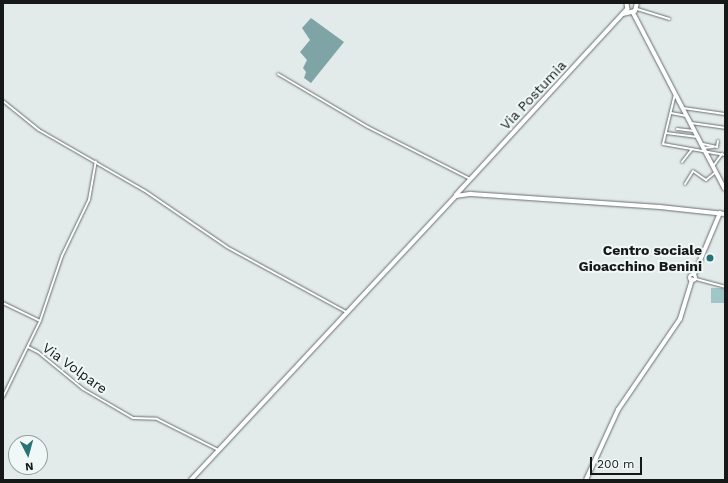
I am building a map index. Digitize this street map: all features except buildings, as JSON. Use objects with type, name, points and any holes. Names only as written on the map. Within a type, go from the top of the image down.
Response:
[{"type":"main road","points":[[627,3],[629,11],[725,189]]},
{"type":"main road","points":[[629,11],[637,9],[637,3]]},
{"type":"main road","name":"Via Postumia","points":[[191,480],[346,312],[456,196],[622,15],[629,11]]},
{"type":"main road","points":[[456,196],[471,194],[654,206],[723,213],[694,275],[694,280],[680,319],[618,410],[586,480]]},
{"type":"street","points":[[637,9],[670,19]]},
{"type":"street","points":[[278,74],[368,127],[470,180]]},
{"type":"street","points":[[675,94],[663,144],[692,149],[717,147],[718,141]]},
{"type":"street","points":[[3,101],[39,130],[96,162],[173,209],[232,249],[346,312]]},
{"type":"street","points":[[682,108],[725,114]]},
{"type":"street","points":[[671,113],[686,116]]},
{"type":"street","points":[[690,123],[725,128]]},
{"type":"street","points":[[677,129],[695,131]]},
{"type":"street","points":[[666,133],[698,137]]},
{"type":"street","points":[[703,148],[718,148]]},
{"type":"street","points":[[703,148],[724,155],[713,166]]},
{"type":"street","points":[[682,162],[692,149]]},
{"type":"street","name":"Via Volpare","points":[[3,397],[40,320],[56,273],[89,200],[96,162]]},
{"type":"street","points":[[685,184],[693,172],[706,180],[716,172]]},
{"type":"street","points":[[694,280],[725,287]]},
{"type":"street","points":[[3,303],[40,320]]},
{"type":"street","name":"Via Volpare","points":[[28,347],[38,352],[83,389],[133,418],[157,419],[219,450]]},
{"type":"shaded area","points":[[311,18],[344,42],[311,83],[304,78],[306,72],[303,68],[307,60],[300,52],[310,40],[302,28]]},
{"type":"shaded area","points":[[711,288],[725,288],[725,303],[711,303]]},
{"type":"place","name":"Centro sociale Gioacchino Benini","points":[[710,258]]}]
